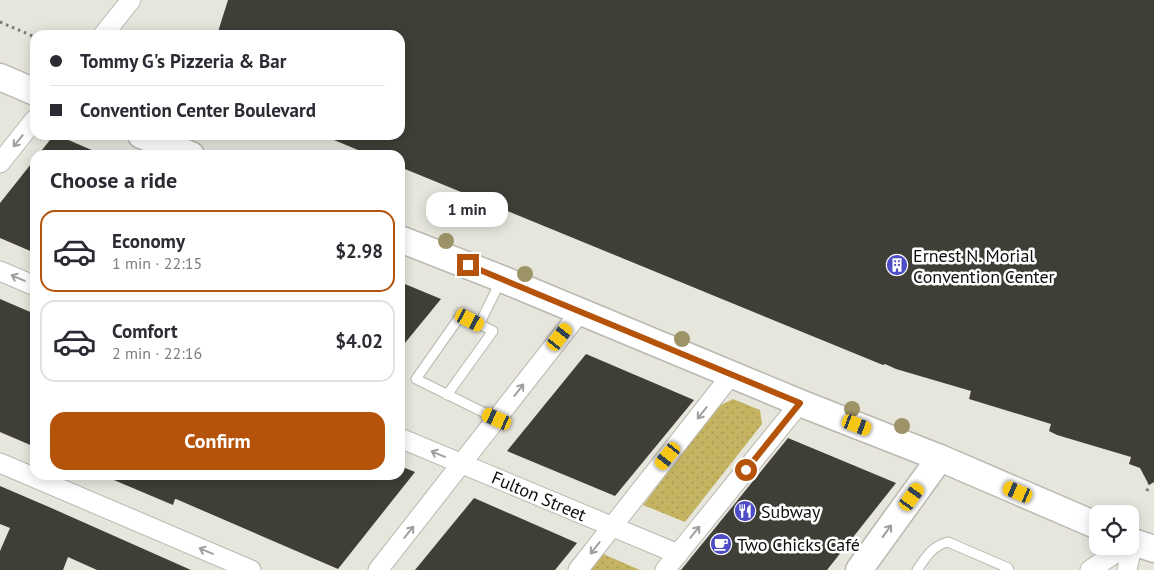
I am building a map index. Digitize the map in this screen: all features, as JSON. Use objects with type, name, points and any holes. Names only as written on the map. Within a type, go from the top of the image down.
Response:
[{"type":"street","points":[[107,30],[131,0]]},
{"type":"street","points":[[0,77],[30,90]]},
{"type":"street","points":[[0,163],[30,126]]},
{"type":"street","points":[[154,140],[178,150]]},
{"type":"street","points":[[405,241],[581,311],[800,403],[940,458],[1089,522]]},
{"type":"street","points":[[0,271],[30,284]]},
{"type":"street","points":[[378,570],[581,311]]},
{"type":"street","points":[[578,570],[732,374]]},
{"type":"street","points":[[665,570],[800,403]]},
{"type":"street","name":"Fulton Street","points":[[405,440],[678,554]]},
{"type":"street","points":[[858,570],[940,458]]},
{"type":"street","points":[[0,463],[30,476]]},
{"type":"street","points":[[40,480],[251,570]]},
{"type":"street","points":[[1090,570],[1116,555]]},
{"type":"street","points":[[1127,570],[1132,555]]},
{"type":"lane","points":[[479,324],[502,279]]},
{"type":"lane","points":[[447,395],[493,331],[461,315],[416,379],[447,395],[497,419]]},
{"type":"lane","points":[[917,570],[933,548],[938,544],[948,542],[1009,570]]},
{"type":"path","points":[[0,22],[30,35]]},
{"type":"path","points":[[1147,491],[1149,484]]},
{"type":"shaded area","points":[[733,399],[760,410],[762,424],[685,522],[643,505],[719,406]]},
{"type":"shaded area","points":[[603,554],[640,570],[590,570]]},
{"type":"building","name":"Ernest N. Morial Convention Center","points":[[228,0],[1154,0],[1154,482],[1149,485],[1140,468],[1129,464],[1131,457],[1057,435],[1049,431],[1051,424],[969,399],[971,391],[885,364],[883,365],[405,169],[405,150],[358,150],[334,140],[405,140],[405,30],[219,30]]},
{"type":"building","points":[[50,140],[68,140],[92,150],[42,150]]},
{"type":"building","points":[[30,165],[30,251],[0,238],[0,203]]},
{"type":"building","points":[[405,284],[441,299],[405,343]]},
{"type":"building","points":[[0,299],[30,312],[30,445],[0,432]]},
{"type":"building","points":[[586,354],[694,400],[615,496],[507,451]]},
{"type":"building","points":[[788,438],[896,483],[827,570],[681,570]]},
{"type":"building","points":[[405,468],[415,472],[338,569],[176,499],[173,505],[114,480],[405,480]]},
{"type":"building","points":[[0,486],[191,570],[97,570],[68,557],[63,570],[0,570],[0,551],[10,528],[0,524]]},
{"type":"building","points":[[474,498],[577,543],[555,570],[415,570]]},
{"type":"place","name":"Ernest N. Morial Convention Center","points":[[897,265]]},
{"type":"place","name":"Subway","points":[[745,511]]},
{"type":"place","name":"Two Chicks Café","points":[[721,544]]},
{"type":"route","points":[[468,265],[800,403],[746,470]]}]
